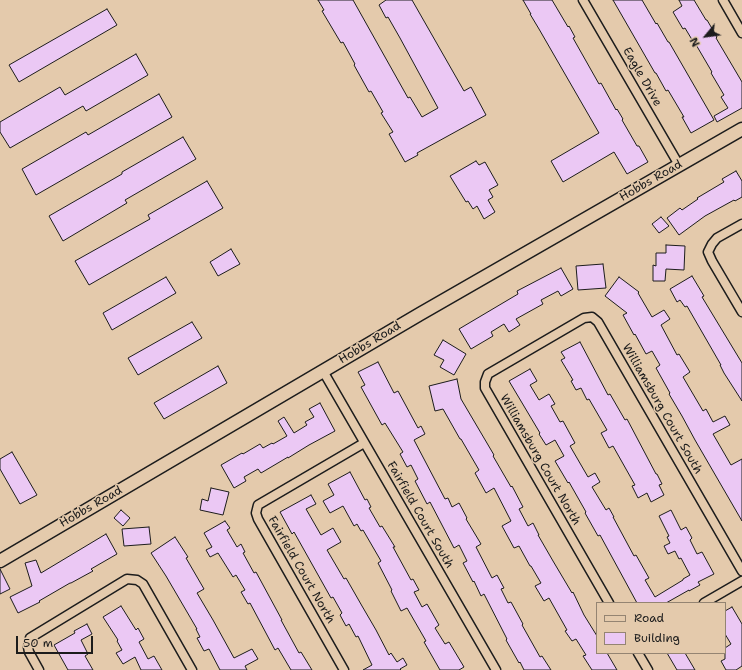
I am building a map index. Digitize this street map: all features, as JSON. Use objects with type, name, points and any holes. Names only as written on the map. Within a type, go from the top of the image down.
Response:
[{"type":"street","name":"Eagle Drive","points":[[583,0],[679,165]]},
{"type":"street","points":[[723,0],[742,33]]},
{"type":"street","name":"Hobbs Road","points":[[0,560],[420,314],[742,129]]},
{"type":"street","points":[[742,224],[717,238],[708,252],[742,312]]},
{"type":"street","name":"Williamsburg Court South","points":[[534,346],[584,318],[592,318],[598,322],[742,571]]},
{"type":"street","name":"Williamsburg Court North","points":[[534,346],[488,374],[485,382],[485,388],[608,602]]},
{"type":"street","name":"Fairfield Court South","points":[[323,371],[496,670]]},
{"type":"street","name":"Fairfield Court North","points":[[344,670],[256,513],[258,505],[364,443]]},
{"type":"street","points":[[39,670],[29,652],[28,647],[30,638],[127,579],[137,580],[144,584],[192,670]]},
{"type":"street","points":[[706,602],[742,581]]},
{"type":"street","points":[[639,654],[648,670]]},
{"type":"building","points":[[318,0],[353,0],[408,98],[410,97],[422,117],[438,108],[388,17],[386,18],[379,5],[386,0],[412,0],[464,91],[471,87],[486,115],[417,153],[418,155],[405,162],[389,134],[393,132],[381,113],[383,112],[371,91],[369,92],[343,42],[341,43],[322,11],[324,10]]},
{"type":"building","points":[[523,0],[552,0],[568,27],[569,26],[575,37],[573,38],[599,84],[601,83],[616,110],[617,109],[623,119],[622,120],[637,146],[639,146],[648,162],[627,174],[614,152],[563,182],[551,161],[599,133]]},
{"type":"building","points":[[613,0],[642,0],[656,24],[657,23],[669,42],[714,120],[691,133],[682,117],[684,117],[668,90],[666,91],[655,73]]},
{"type":"building","points":[[679,0],[694,0],[742,82],[742,108],[717,122],[714,116],[728,108],[721,97],[724,95],[695,43],[685,28],[683,29],[673,12],[682,6]]},
{"type":"building","points":[[107,9],[117,25],[19,82],[9,65]]},
{"type":"building","points":[[136,54],[148,75],[86,111],[83,106],[10,148],[0,132],[0,122],[60,87],[65,95]]},
{"type":"building","points":[[159,94],[172,117],[36,195],[22,169],[86,132],[88,135]]},
{"type":"building","points":[[183,137],[196,159],[125,200],[127,203],[63,241],[49,216]]},
{"type":"building","points":[[476,161],[479,165],[485,162],[498,185],[489,190],[493,197],[488,200],[495,212],[484,219],[477,206],[473,209],[468,201],[466,202],[450,176]]},
{"type":"building","points":[[736,171],[742,181],[742,197],[705,216],[679,235],[667,218],[680,208],[682,210],[698,199],[697,198],[724,182],[722,179]]},
{"type":"building","points":[[207,181],[223,208],[89,285],[75,261],[150,219],[148,215]]},
{"type":"building","points":[[661,217],[669,226],[659,233],[652,224]]},
{"type":"building","points":[[666,245],[685,246],[684,270],[666,269],[665,281],[653,281],[653,265],[656,266],[656,253],[666,253]]},
{"type":"building","points":[[231,249],[240,264],[218,276],[210,262]]},
{"type":"building","points":[[603,264],[606,288],[578,290],[576,266]]},
{"type":"building","points":[[561,268],[573,289],[561,296],[558,291],[541,300],[543,304],[516,319],[520,325],[509,332],[504,324],[491,332],[493,336],[471,349],[459,329],[518,294],[517,291]]},
{"type":"building","points":[[692,276],[704,296],[702,297],[742,363],[742,401],[724,373],[721,365],[687,306],[685,307],[680,300],[677,302],[670,289]]},
{"type":"building","points":[[166,277],[176,293],[112,330],[103,313]]},
{"type":"building","points":[[619,277],[639,292],[638,293],[652,317],[664,310],[670,319],[661,325],[677,355],[679,354],[690,372],[683,377],[703,411],[706,409],[713,422],[725,416],[730,425],[713,434],[731,465],[742,459],[742,521],[669,394],[670,393],[656,368],[660,365],[652,351],[646,354],[623,315],[627,313],[605,296]]},
{"type":"building","points":[[192,322],[202,338],[138,375],[128,358]]},
{"type":"building","points":[[443,340],[466,354],[454,375],[440,367],[444,360],[434,355]]},
{"type":"building","points":[[580,342],[608,395],[610,394],[625,420],[627,419],[662,484],[659,485],[664,495],[651,502],[647,493],[638,498],[632,486],[635,485],[613,446],[609,448],[601,433],[607,430],[589,399],[587,400],[581,388],[576,390],[571,381],[573,380],[561,360],[565,358],[561,352]]},
{"type":"building","points":[[378,362],[394,393],[398,391],[418,428],[421,426],[425,434],[414,440],[445,499],[448,498],[452,507],[459,503],[467,518],[466,519],[481,544],[476,547],[492,578],[497,575],[504,588],[501,589],[508,603],[511,602],[540,657],[542,656],[551,670],[524,670],[520,662],[519,663],[484,594],[481,596],[463,563],[467,561],[459,545],[454,548],[430,502],[427,504],[415,481],[418,479],[411,465],[407,467],[400,454],[403,452],[385,423],[382,425],[361,387],[365,385],[358,372]]},
{"type":"building","points":[[218,366],[227,383],[164,419],[154,403]]},
{"type":"building","points":[[530,369],[537,381],[530,385],[539,400],[549,394],[555,404],[551,406],[560,422],[563,421],[575,443],[570,446],[588,477],[595,473],[600,482],[592,487],[606,510],[609,508],[634,556],[636,555],[649,578],[645,580],[655,597],[690,575],[681,558],[679,559],[675,551],[668,554],[664,546],[670,543],[667,537],[669,536],[659,516],[671,510],[681,530],[686,527],[692,538],[690,540],[697,554],[702,552],[714,574],[698,582],[700,585],[668,602],[636,602],[600,535],[598,536],[569,482],[568,483],[555,461],[564,456],[555,440],[546,445],[509,381]]},
{"type":"building","points":[[457,379],[461,399],[511,487],[512,486],[523,507],[519,509],[528,526],[533,523],[538,535],[572,593],[573,592],[584,615],[596,634],[596,654],[608,654],[617,670],[592,670],[583,656],[586,655],[576,639],[572,641],[565,631],[567,630],[549,598],[544,601],[535,586],[541,583],[519,546],[514,548],[502,526],[511,521],[494,488],[486,493],[475,473],[479,470],[443,409],[435,411],[429,386]]},
{"type":"building","points":[[320,403],[335,431],[261,473],[258,469],[244,477],[246,481],[234,488],[221,465],[260,444],[263,448],[287,436],[278,421],[284,417],[294,433],[307,425],[305,422],[314,417],[309,409]]},
{"type":"building","points":[[12,452],[37,495],[20,504],[0,469],[0,459]]},
{"type":"building","points":[[350,472],[365,500],[367,499],[371,507],[369,508],[380,527],[382,526],[395,547],[393,547],[411,580],[413,579],[419,590],[414,592],[422,607],[427,604],[439,625],[435,628],[445,644],[449,642],[464,667],[459,670],[440,670],[424,642],[426,641],[407,608],[401,611],[378,563],[381,561],[363,530],[361,531],[357,524],[354,526],[343,506],[330,513],[323,501],[334,495],[328,484]]},
{"type":"building","points":[[211,488],[229,492],[223,515],[200,510],[202,499],[208,501]]},
{"type":"building","points":[[311,495],[316,504],[306,509],[321,535],[333,528],[341,542],[327,550],[344,579],[346,578],[389,655],[391,653],[397,662],[403,658],[407,665],[400,669],[401,670],[363,670],[372,665],[358,636],[356,637],[349,624],[346,626],[340,615],[342,613],[333,597],[331,598],[294,532],[292,534],[280,512]]},
{"type":"building","points":[[121,510],[130,518],[123,526],[114,518]]},
{"type":"building","points":[[225,521],[230,528],[227,530],[237,547],[241,544],[245,552],[243,553],[254,573],[256,572],[299,653],[301,652],[312,670],[291,670],[278,648],[275,650],[250,603],[248,604],[241,592],[245,590],[236,575],[233,577],[218,553],[210,557],[206,550],[212,547],[204,533]]},
{"type":"building","points":[[149,527],[151,544],[124,546],[122,529]]},
{"type":"building","points":[[106,534],[117,554],[91,569],[93,571],[18,613],[10,597],[32,586],[25,563],[36,560],[41,573]]},
{"type":"building","points":[[175,537],[188,557],[186,558],[204,589],[197,593],[234,658],[252,649],[258,659],[245,666],[247,670],[220,670],[209,649],[204,651],[197,638],[200,637],[197,629],[151,553]]},
{"type":"building","points":[[0,569],[10,589],[0,594]]},
{"type":"building","points":[[121,606],[136,630],[138,628],[144,639],[139,642],[148,659],[154,656],[162,670],[141,670],[135,657],[123,664],[116,653],[122,650],[117,641],[118,640],[103,617]]},
{"type":"building","points":[[732,607],[742,624],[742,666],[736,670],[726,670],[721,661],[725,659],[726,647],[731,644],[726,636],[726,610]]},
{"type":"building","points":[[87,624],[92,634],[81,640],[88,654],[85,656],[93,670],[68,670],[54,645]]},
{"type":"building","points":[[668,654],[686,654],[695,670],[677,670]]}]
